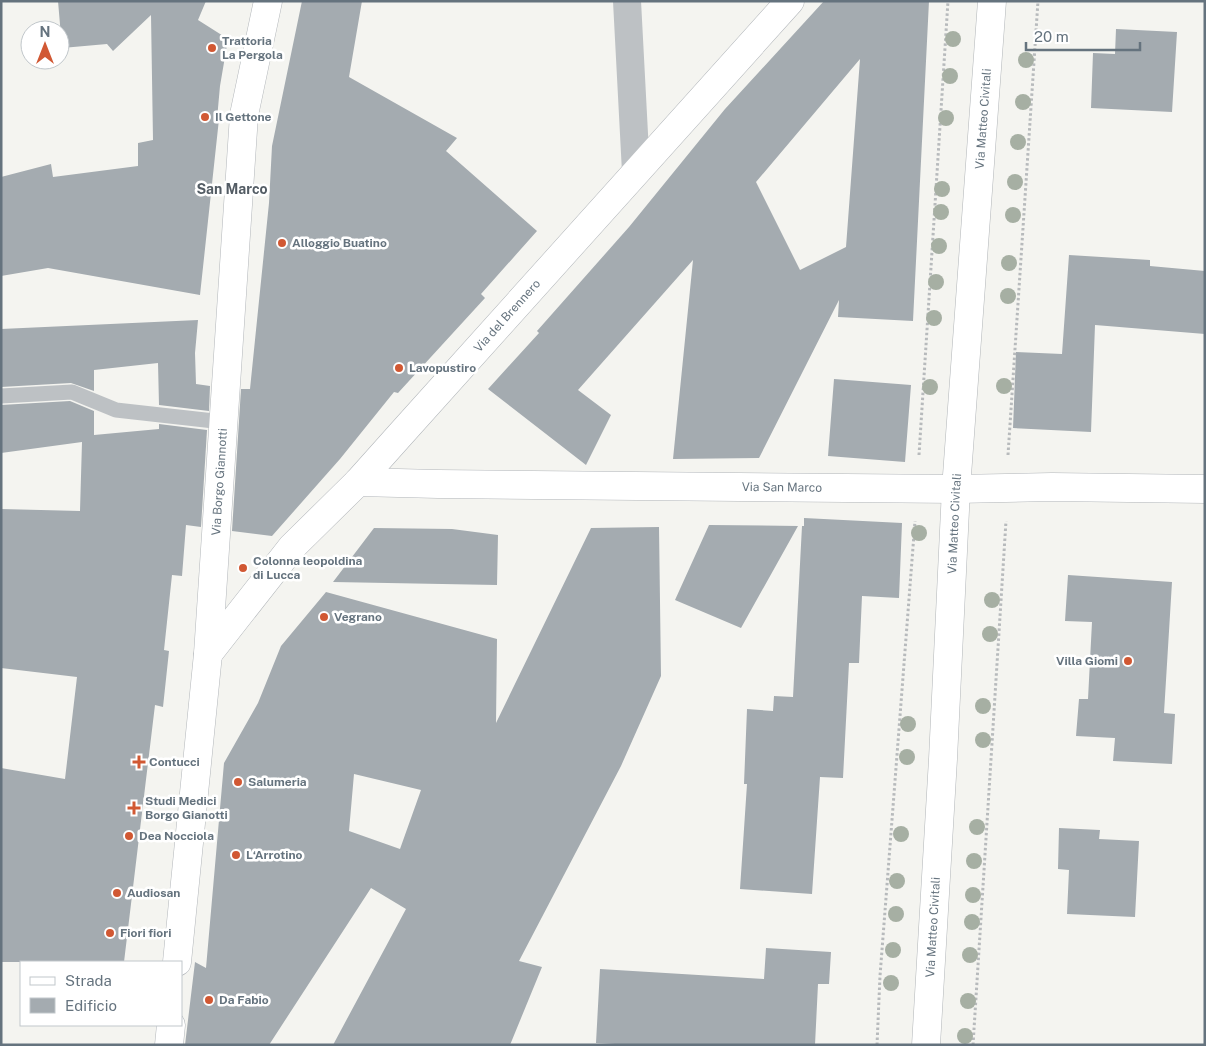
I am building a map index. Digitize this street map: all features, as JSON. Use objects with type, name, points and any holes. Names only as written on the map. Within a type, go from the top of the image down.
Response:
[{"type":"street","name":"Via Borgo Giannotti","points":[[177,961],[208,654],[244,116],[268,1]]},
{"type":"street","points":[[627,1],[636,172]]},
{"type":"street","name":"Via del Brennero","points":[[208,654],[292,547],[358,482],[790,1]]},
{"type":"street","name":"Via Matteo Civitali","points":[[926,1045],[956,489],[992,1]]},
{"type":"street","name":"Via San Marco","points":[[358,482],[956,489],[1052,487],[1205,489]]},
{"type":"street","points":[[169,1045],[171,1026]]},
{"type":"lane","points":[[1,396],[72,392],[116,410],[223,422]]},
{"type":"building","points":[[58,1],[206,1],[198,20],[228,39],[220,86],[217,119],[219,119],[200,295],[48,268],[1,276],[1,177],[51,164],[53,177],[138,166],[138,143],[153,140],[151,15],[113,51],[107,44],[70,47],[70,20],[60,20]]},
{"type":"building","points":[[302,1],[362,1],[349,77],[457,138],[446,151],[537,231],[481,294],[485,298],[398,393],[394,392],[340,459],[272,536],[232,531],[241,389],[250,389],[269,203],[272,146]]},
{"type":"building","points":[[824,1],[929,1],[913,321],[838,317],[839,300],[759,458],[673,459],[693,260],[578,390],[611,415],[586,465],[488,389],[539,333],[537,331],[629,227],[725,109]],"holes":[[[860,59],[846,247],[800,270],[756,182]]]},
{"type":"building","points":[[1116,29],[1177,32],[1172,112],[1091,108],[1093,53],[1115,54]]},
{"type":"building","points":[[1069,255],[1150,260],[1150,266],[1205,271],[1205,334],[1095,325],[1091,432],[1013,428],[1016,352],[1062,354]]},
{"type":"building","points":[[198,320],[195,353],[196,384],[210,386],[209,411],[159,405],[158,363],[94,370],[94,391],[71,383],[1,387],[1,329]]},
{"type":"building","points":[[834,379],[911,385],[905,462],[828,456]]},
{"type":"building","points":[[70,401],[94,411],[94,435],[159,429],[159,424],[207,430],[201,527],[186,525],[182,576],[172,575],[164,650],[169,651],[163,707],[155,705],[124,961],[1,962],[1,768],[65,779],[77,677],[1,668],[1,509],[80,511],[82,442],[1,453],[1,405]]},
{"type":"building","points":[[804,518],[902,523],[899,598],[862,596],[859,663],[849,663],[843,778],[820,777],[812,894],[740,889],[747,784],[744,784],[747,709],[773,711],[774,696],[793,697],[802,526],[804,526]]},
{"type":"building","points":[[709,525],[798,526],[741,628],[675,600]]},
{"type":"building","points":[[659,527],[661,676],[621,766],[519,961],[542,967],[510,1045],[333,1045],[406,909],[371,888],[269,1045],[185,1045],[195,962],[206,968],[224,763],[258,703],[281,646],[326,592],[497,639],[496,723],[591,528]],"holes":[[[354,774],[421,790],[400,849],[349,831]]]},
{"type":"building","points":[[374,528],[452,529],[498,535],[497,585],[333,582]]},
{"type":"building","name":"Villa Giomi","points":[[1068,575],[1172,582],[1164,713],[1175,714],[1172,764],[1113,761],[1115,738],[1076,736],[1079,699],[1088,699],[1092,622],[1065,621]]},
{"type":"building","points":[[1059,828],[1100,830],[1099,839],[1139,841],[1135,917],[1067,914],[1069,870],[1058,869]]},
{"type":"building","points":[[766,948],[831,952],[829,984],[818,984],[815,1045],[634,1045],[596,1043],[600,969],[764,979]]},
{"type":"place","name":"Trattoria La Pergola","points":[[212,48]]},
{"type":"place","name":"Il Gettone","points":[[205,117]]},
{"type":"place","name":"Alloggio Buatino","points":[[282,243]]},
{"type":"place","name":"Lavopustiro","points":[[399,368]]},
{"type":"place","name":"Colonna leopoldina di Lucca","points":[[243,568]]},
{"type":"place","name":"Vegrano","points":[[324,617]]},
{"type":"place","name":"Villa Giomi","points":[[1128,661]]},
{"type":"place","name":"Contucci","points":[[139,762]]},
{"type":"place","name":"Salumeria","points":[[238,782]]},
{"type":"place","name":"Studi Medici Borgo Gianotti","points":[[134,808]]},
{"type":"place","name":"Dea Nocciola","points":[[129,836]]},
{"type":"place","name":"L‘Arrotino","points":[[236,855]]},
{"type":"place","name":"Audiosan","points":[[117,893]]},
{"type":"place","name":"Fiori fiori","points":[[110,933]]},
{"type":"place","name":"Da Fabio","points":[[209,1000]]},
{"type":"district","name":"San Marco","points":[[232,189]]}]
